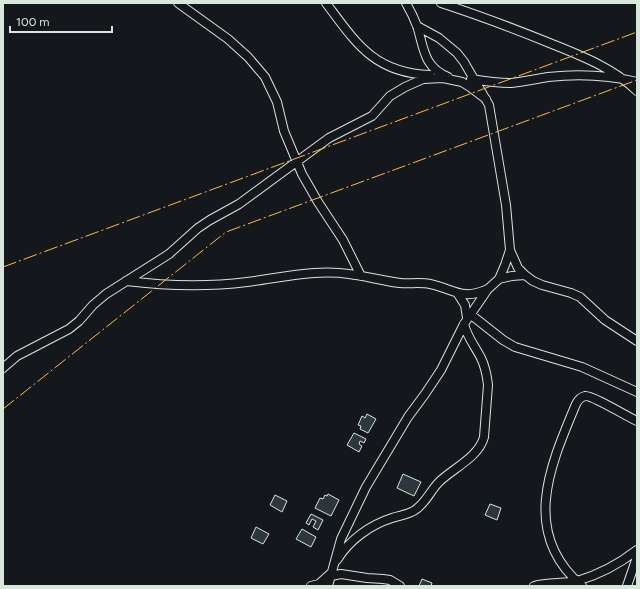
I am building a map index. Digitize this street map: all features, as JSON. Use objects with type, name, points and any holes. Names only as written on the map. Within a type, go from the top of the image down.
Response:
[{"type":"street","points":[[178,3],[228,39],[248,57],[265,77],[277,102],[284,130],[296,161],[310,188],[343,240],[361,276]]},
{"type":"street","points":[[326,3],[359,46],[379,61],[413,74],[511,82],[571,76],[597,76],[637,82]]},
{"type":"street","points":[[406,3],[417,26],[427,60],[435,70],[444,76],[470,87],[486,99]]},
{"type":"street","points":[[440,3],[511,27],[569,51],[595,63],[622,79],[637,91]]},
{"type":"street","points":[[417,26],[439,38],[453,49],[464,62],[486,99],[491,112],[504,194],[510,250],[516,264],[525,275],[542,285],[580,297],[605,320],[637,341]]},
{"type":"street","points":[[3,368],[17,356],[69,329],[79,321],[100,299],[169,254],[198,228],[239,204],[329,138],[372,116],[390,96],[423,79],[452,79]]},
{"type":"street","points":[[328,586],[342,539],[366,487],[408,417],[440,370],[467,319],[488,289],[499,279],[510,250]]},
{"type":"street","points":[[126,281],[168,285],[208,286],[325,272],[337,272],[400,283],[430,284],[458,294],[474,294],[488,289]]},
{"type":"street","points":[[499,279],[525,275]]},
{"type":"street","points":[[311,586],[324,581],[331,574],[339,557],[356,538],[385,521],[415,510],[425,501],[440,481],[460,466],[482,445],[488,385],[487,378],[480,357],[470,341],[465,305],[458,294]]},
{"type":"street","points":[[467,319],[515,347],[582,367],[637,392]]},
{"type":"street","points":[[579,584],[568,573],[556,555],[548,534],[545,513],[548,480],[566,429],[578,400],[585,396],[593,398],[637,421]]},
{"type":"street","points":[[534,586],[547,583],[579,584],[616,564],[637,550]]},
{"type":"street","points":[[627,586],[637,557]]},
{"type":"street","points":[[331,574],[390,580],[400,586]]},
{"type":"building","points":[[367,414],[376,419],[368,433],[360,429],[361,426],[358,425],[362,416],[365,418]]},
{"type":"building","points":[[354,433],[366,439],[364,443],[360,441],[359,444],[362,446],[359,452],[347,445]]},
{"type":"building","points":[[403,474],[421,482],[414,496],[397,488]]},
{"type":"building","points":[[328,494],[339,500],[331,516],[315,508],[320,498],[323,499],[325,495],[327,496]]},
{"type":"building","points":[[275,495],[287,501],[282,512],[270,505]]},
{"type":"building","points":[[490,504],[501,508],[497,520],[485,515]]},
{"type":"building","points":[[311,514],[323,520],[318,530],[313,527],[316,521],[312,519],[309,525],[306,523]]},
{"type":"building","points":[[256,527],[269,534],[263,544],[251,538]]},
{"type":"building","points":[[302,529],[316,537],[311,547],[296,539]]},
{"type":"building","points":[[422,579],[432,583],[431,586],[419,586]]},
{"type":"power","points":[[3,267],[637,32]]},
{"type":"power","points":[[3,409],[226,232],[637,80]]}]
